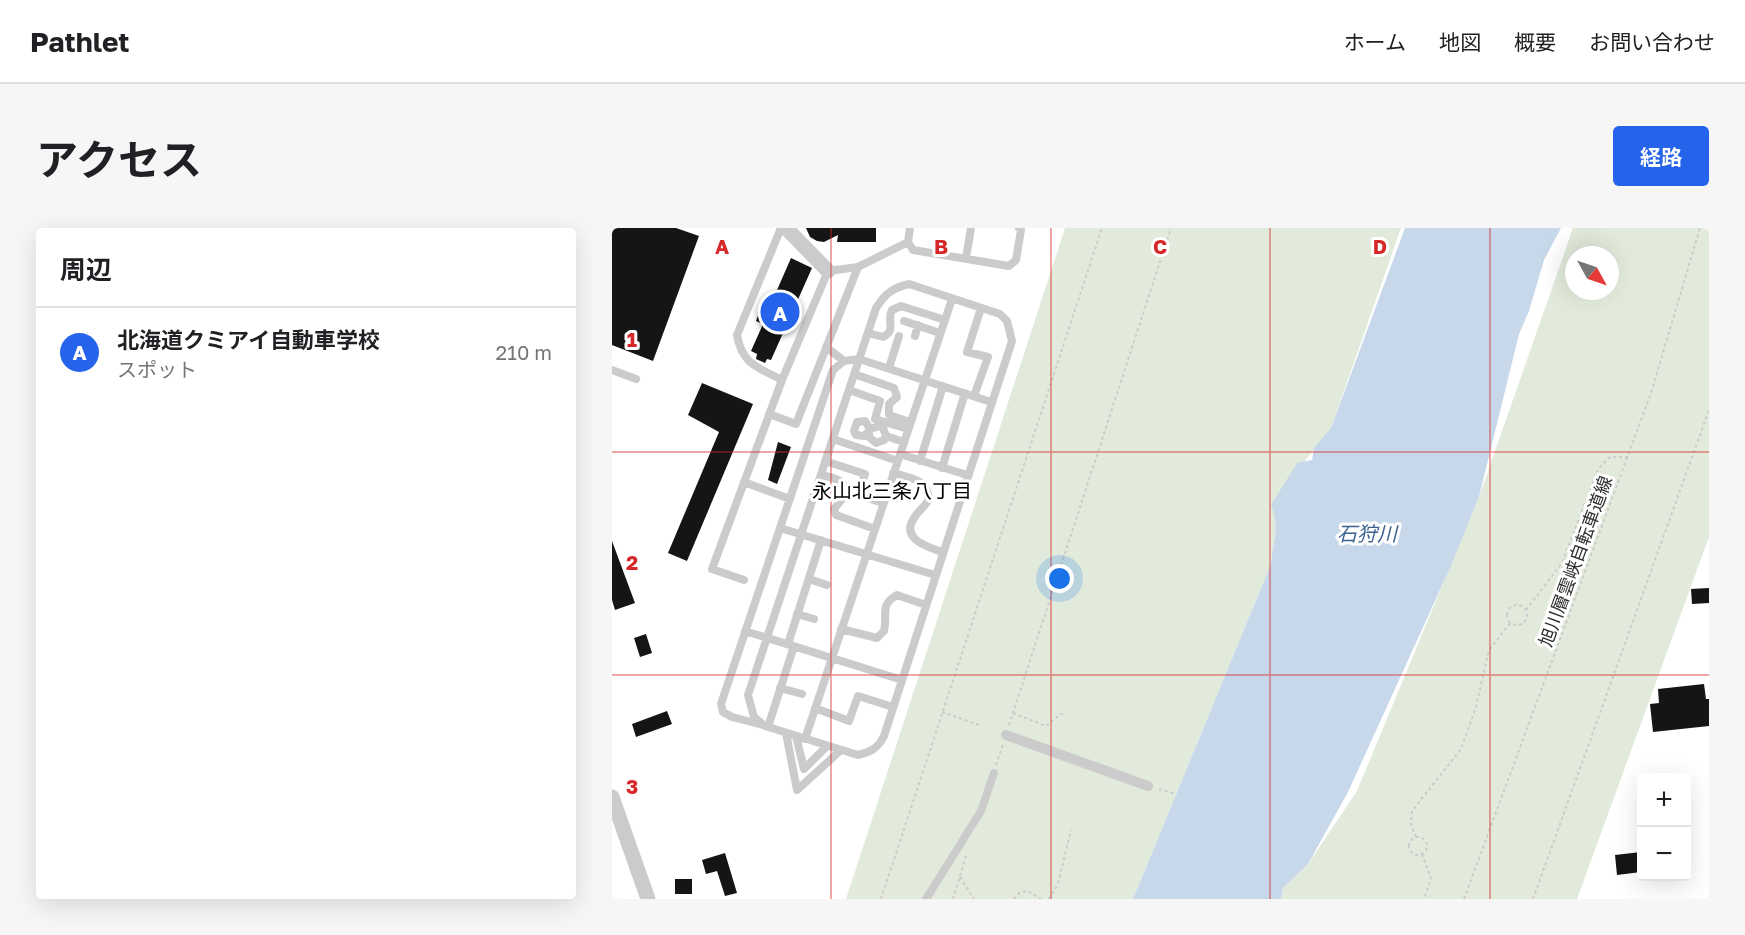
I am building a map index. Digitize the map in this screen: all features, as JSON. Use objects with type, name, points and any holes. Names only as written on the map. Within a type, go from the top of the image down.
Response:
[{"type":"street","points":[[786,228],[828,271]]},
{"type":"street","points":[[1006,735],[1148,786]]},
{"type":"street","points":[[612,797],[648,899]]},
{"type":"lane","points":[[781,228],[737,335],[740,352],[752,365],[782,380]]},
{"type":"lane","points":[[910,228],[908,242],[913,250],[1008,266],[1016,260],[1019,228]]},
{"type":"lane","points":[[966,258],[971,228]]},
{"type":"lane","points":[[744,580],[712,569],[782,380],[828,271],[858,267],[908,242]]},
{"type":"lane","points":[[769,414],[796,424],[858,267]]},
{"type":"lane","points":[[766,726],[750,710],[748,695],[859,358],[876,308],[885,294],[896,287],[909,284],[1000,314],[1007,321],[1012,341],[879,745],[871,752],[858,755],[732,717],[723,712],[721,704],[832,370],[844,361],[859,358],[991,402]]},
{"type":"lane","points":[[827,746],[804,769],[801,738],[815,708],[952,299]]},
{"type":"lane","points":[[868,333],[883,338],[889,334],[892,329],[890,315],[892,310],[901,306],[945,320]]},
{"type":"lane","points":[[942,468],[970,394],[988,357],[967,352],[981,308]]},
{"type":"lane","points":[[904,321],[940,333]]},
{"type":"lane","points":[[915,336],[918,325]]},
{"type":"lane","points":[[889,368],[900,350],[899,336]]},
{"type":"lane","points":[[826,347],[844,361]]},
{"type":"lane","points":[[612,370],[636,379]]},
{"type":"lane","points":[[854,374],[894,388],[897,397],[889,404],[889,415],[909,426]]},
{"type":"lane","points":[[920,461],[943,386]]},
{"type":"lane","points":[[849,390],[880,401],[875,419],[909,426]]},
{"type":"lane","points":[[839,421],[854,426]]},
{"type":"lane","points":[[854,426],[856,423],[865,421],[869,438],[876,443],[884,440],[886,436]]},
{"type":"lane","points":[[854,426],[854,431],[861,437],[879,426],[883,428],[886,436]]},
{"type":"lane","points":[[886,436],[904,442]]},
{"type":"lane","points":[[833,439],[898,458],[920,461],[967,476]]},
{"type":"lane","points":[[825,461],[865,474],[858,495],[884,503]]},
{"type":"lane","points":[[894,473],[921,482],[928,489],[929,499],[914,518],[910,528],[912,536],[920,544],[942,552]]},
{"type":"lane","points":[[821,475],[841,481],[846,486],[847,493],[836,504],[836,515],[875,529]]},
{"type":"lane","points":[[744,482],[790,499]]},
{"type":"lane","points":[[780,528],[935,575]]},
{"type":"lane","points":[[766,726],[780,688],[797,614],[821,540]]},
{"type":"lane","points":[[809,579],[826,585]]},
{"type":"lane","points":[[841,629],[877,638],[884,631],[884,606],[890,599],[897,595],[926,605]]},
{"type":"lane","points":[[797,614],[814,619]]},
{"type":"lane","points":[[745,631],[902,680]]},
{"type":"lane","points":[[780,688],[802,694]]},
{"type":"lane","points":[[815,708],[849,721],[858,696],[893,706]]},
{"type":"lane","points":[[786,733],[797,790],[841,750]]},
{"type":"lane","points":[[926,899],[981,811],[994,773]]},
{"type":"path","points":[[881,899],[1102,228]]},
{"type":"path","points":[[994,773],[1171,228]]},
{"type":"path","name":"旭川層雲峡自転車道線","points":[[1464,899],[1651,393],[1700,228]]},
{"type":"path","points":[[1533,899],[1709,410]]},
{"type":"path","points":[[1526,610],[1521,606],[1512,607],[1508,616],[1511,622],[1516,624],[1524,622],[1526,610],[1562,563],[1599,469],[1610,457],[1628,457]]},
{"type":"path","points":[[1422,854],[1427,847],[1426,842],[1416,837],[1411,824],[1412,811],[1416,803],[1439,781],[1461,749],[1476,706],[1489,650],[1511,622]]},
{"type":"path","points":[[942,712],[979,725]]},
{"type":"path","points":[[1013,713],[1046,726],[1061,714],[1067,715]]},
{"type":"path","points":[[1148,786],[1176,794]]},
{"type":"path","points":[[1049,899],[1058,884],[1071,830]]},
{"type":"path","points":[[1416,837],[1409,844],[1409,850],[1413,854],[1422,854]]},
{"type":"path","points":[[953,899],[970,844]]},
{"type":"path","points":[[1422,854],[1431,879],[1424,899]]},
{"type":"path","points":[[960,877],[975,899]]},
{"type":"path","points":[[1014,899],[1019,893],[1028,891],[1041,899]]},
{"type":"green space","points":[[1065,228],[1401,228],[1331,428],[1281,491],[1271,564],[1133,899],[846,899]]},
{"type":"green space","points":[[1573,228],[1709,228],[1709,537],[1577,899],[1278,899],[1283,888],[1308,864],[1357,791],[1479,497],[1565,251],[1565,300],[1619,300],[1619,246],[1567,246]]},
{"type":"water","name":"石狩川","points":[[1405,228],[1561,228],[1544,260],[1529,311],[1519,334],[1479,497],[1450,568],[1348,792],[1308,864],[1283,888],[1281,899],[1133,899],[1271,564],[1275,520],[1271,505],[1297,463],[1312,460],[1314,448],[1331,428]]},
{"type":"building","points":[[612,228],[676,228],[699,236],[653,361],[612,345]]},
{"type":"building","points":[[806,228],[876,228],[876,242],[837,242],[838,235],[824,242],[817,241],[810,237]]},
{"type":"building","points":[[791,258],[812,268],[771,360],[767,359],[765,363],[756,359],[757,354],[751,351],[763,324],[756,321],[760,310],[767,313]]},
{"type":"building","points":[[702,383],[753,404],[687,561],[668,553],[719,432],[688,415]]},
{"type":"building","points":[[778,442],[791,447],[777,484],[768,480]]},
{"type":"building","points":[[612,541],[635,603],[615,610],[612,600]]},
{"type":"building","points":[[1709,588],[1709,603],[1692,604],[1691,589]]},
{"type":"building","points":[[646,634],[652,653],[640,657],[634,638]]},
{"type":"building","points":[[1704,684],[1706,699],[1709,699],[1709,726],[1653,732],[1650,704],[1659,703],[1658,689]]},
{"type":"building","points":[[667,711],[672,724],[636,737],[632,724]]},
{"type":"building","points":[[1637,852],[1637,872],[1617,875],[1615,855]]},
{"type":"building","points":[[725,853],[737,893],[725,896],[717,871],[706,874],[702,860]]},
{"type":"building","points":[[675,879],[692,879],[692,894],[675,894]]},
{"type":"place","name":"北海道クミアイ自動車学校","points":[[780,312]]},
{"type":"district","name":"永山北三条八丁目","points":[[892,490]]}]
